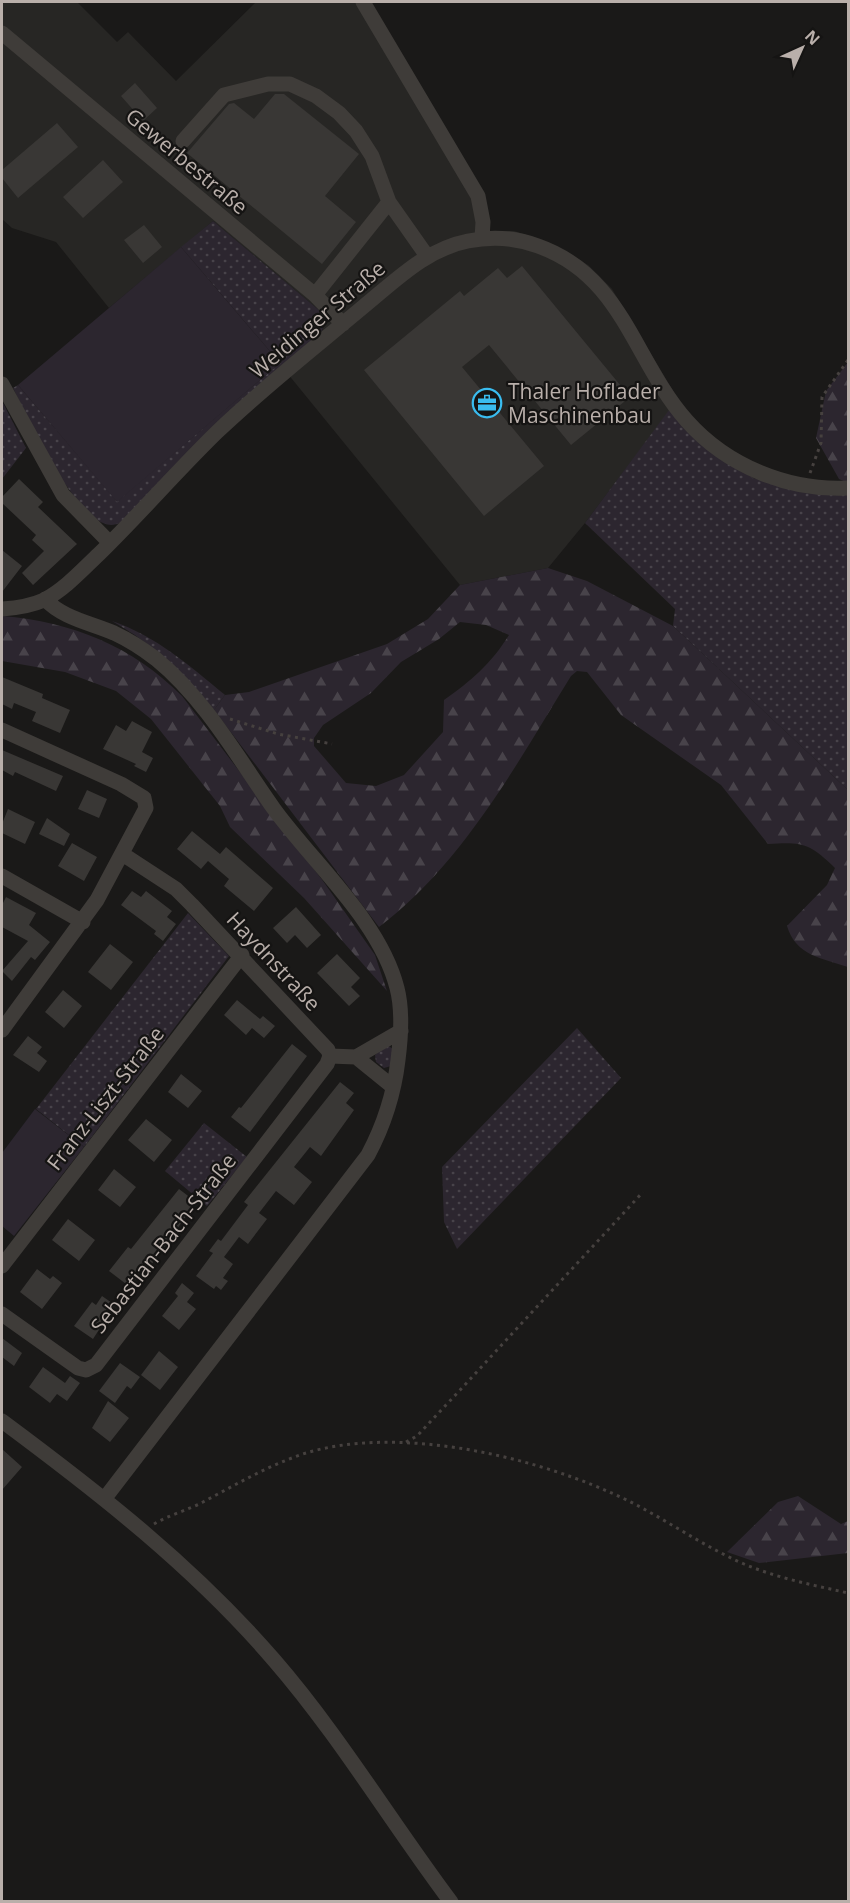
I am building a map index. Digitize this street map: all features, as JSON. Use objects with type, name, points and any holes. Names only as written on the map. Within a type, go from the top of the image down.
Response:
[{"type":"street","points":[[363,2],[478,195],[483,222],[482,238]]},
{"type":"street","name":"Gewerbestraße","points":[[2,33],[315,295],[343,324]]},
{"type":"street","points":[[183,141],[224,95],[268,84],[290,84],[316,96],[339,113],[356,131],[372,156],[389,202],[427,256]]},
{"type":"street","points":[[315,295],[389,202]]},
{"type":"street","name":"Weidinger Straße","points":[[2,609],[29,605],[45,599],[78,574],[218,432],[343,324],[427,256],[445,247],[482,238],[512,238],[531,243],[566,258],[586,273],[614,304],[663,388],[686,419],[720,450],[761,474],[805,486],[849,488]]},
{"type":"street","points":[[2,384],[63,495],[110,543]]},
{"type":"street","points":[[45,599],[57,610],[138,646],[180,681],[211,720],[286,825],[380,946],[398,990],[401,1031],[393,1087],[378,1136],[368,1155],[105,1498]]},
{"type":"street","points":[[2,730],[121,784],[144,798],[146,808],[124,855],[83,922],[2,1030]]},
{"type":"street","name":"Haydnstraße","points":[[124,855],[176,889],[242,955],[328,1050],[330,1056]]},
{"type":"street","points":[[2,876],[83,922]]},
{"type":"street","name":"Franz-Liszt-Straße","points":[[2,1266],[242,955]]},
{"type":"street","points":[[330,1056],[356,1057],[401,1031]]},
{"type":"street","name":"Sebastian-Bach-Straße","points":[[2,1314],[78,1368],[86,1370],[96,1365],[327,1064],[330,1056]]},
{"type":"street","points":[[356,1057],[393,1087]]},
{"type":"street","points":[[2,1421],[105,1498],[184,1566],[274,1660],[314,1710],[451,1902]]},
{"type":"path","points":[[805,486],[821,443],[822,397],[849,360]]},
{"type":"path","points":[[211,720],[232,719],[278,734],[332,744]]},
{"type":"path","points":[[406,1442],[417,1436],[454,1397],[643,1192]]},
{"type":"path","points":[[156,1523],[194,1507],[275,1464],[308,1453],[345,1444],[406,1442],[486,1454],[566,1474],[609,1491],[744,1564],[784,1578],[849,1593]]},
{"type":"shaded area","points":[[2,2],[77,2],[117,42],[128,32],[176,81],[256,2],[359,2],[477,202],[480,231],[514,231],[569,253],[588,265],[612,289],[678,399],[585,523],[548,568],[460,585],[283,368],[316,340],[325,321],[320,311],[213,221],[109,308],[56,242],[12,228],[2,219]]},
{"type":"green space","points":[[213,221],[320,311],[323,319],[322,329],[316,340],[121,523],[105,524],[91,515],[65,483],[52,463],[13,388],[18,385],[117,501],[280,363],[181,247]]},
{"type":"green space","points":[[181,247],[280,363],[117,502],[18,385]]},
{"type":"green space","points":[[848,362],[848,483],[839,479],[816,438],[826,391]]},
{"type":"green space","points":[[2,401],[26,448],[2,479]]},
{"type":"green space","points":[[669,410],[753,478],[791,489],[848,494],[848,790],[673,626],[675,609],[585,523]]},
{"type":"green space","points":[[548,568],[587,581],[673,626],[848,790],[848,967],[803,950],[791,936],[787,926],[827,885],[835,868],[818,853],[805,846],[790,843],[768,844],[721,785],[621,715],[587,672],[577,671],[571,676],[508,778],[462,843],[437,873],[379,927],[214,710],[225,695],[249,692],[387,644],[428,619],[460,585]],"holes":[[[460,622],[486,625],[509,635],[480,671],[444,700],[443,732],[404,775],[376,786],[346,783],[314,746],[314,738],[323,725],[371,693],[401,662],[439,639]]]},
{"type":"green space","points":[[2,616],[53,624],[100,640],[143,663],[182,696],[323,881],[375,955],[387,991],[304,898],[230,827],[220,806],[151,719],[116,691],[65,672],[2,661]]},
{"type":"green space","points":[[112,621],[158,643],[225,695],[214,710],[167,660],[141,639]]},
{"type":"green space","points":[[188,913],[229,956],[84,1147],[36,1109]]},
{"type":"green space","points":[[577,1028],[621,1078],[457,1249],[444,1222],[442,1167]]},
{"type":"green space","points":[[387,1045],[393,1049],[391,1066],[384,1068],[376,1062],[375,1055]]},
{"type":"green space","points":[[35,1109],[84,1147],[14,1236],[2,1226],[2,1153]]},
{"type":"green space","points":[[204,1123],[247,1157],[207,1206],[165,1171]]},
{"type":"green space","points":[[798,1496],[841,1524],[848,1521],[848,1553],[759,1563],[727,1552],[778,1502]]},
{"type":"building","points":[[135,83],[157,108],[143,121],[121,96]]},
{"type":"building","points":[[275,94],[284,94],[359,154],[325,196],[356,222],[322,264],[187,153],[229,104],[234,103],[254,119]]},
{"type":"building","points":[[57,123],[78,147],[18,198],[2,178],[2,170]]},
{"type":"building","points":[[103,160],[123,182],[83,218],[63,197]]},
{"type":"building","points":[[144,225],[162,247],[143,263],[124,240]]},
{"type":"building","points":[[522,266],[630,397],[571,445],[489,345],[462,367],[544,466],[484,516],[364,370],[460,291],[464,296],[498,268],[507,278]]},
{"type":"building","points":[[19,479],[43,502],[38,507],[77,544],[33,585],[22,573],[44,551],[32,540],[36,535],[2,503],[2,497]]},
{"type":"building","points":[[2,550],[22,566],[2,592]]},
{"type":"building","points":[[2,677],[43,694],[42,698],[70,710],[60,733],[32,721],[36,712],[14,703],[12,709],[2,704]]},
{"type":"building","points":[[132,721],[152,732],[142,752],[153,758],[146,772],[134,766],[136,764],[103,749],[116,725],[126,731]]},
{"type":"building","points":[[2,750],[63,776],[56,791],[15,772],[13,776],[2,770]]},
{"type":"building","points":[[87,790],[107,799],[99,818],[78,809]]},
{"type":"building","points":[[8,809],[35,822],[25,844],[2,833],[2,824]]},
{"type":"building","points":[[47,818],[70,834],[64,846],[39,834]]},
{"type":"building","points":[[192,831],[220,854],[226,847],[273,888],[254,911],[224,886],[229,879],[208,861],[201,869],[177,849]]},
{"type":"building","points":[[72,843],[97,857],[84,881],[58,866]]},
{"type":"building","points":[[132,891],[141,897],[146,891],[172,911],[167,917],[176,924],[163,941],[154,934],[156,931],[121,905]]},
{"type":"building","points":[[6,897],[36,913],[29,925],[50,942],[35,960],[31,957],[12,981],[2,971],[28,941],[2,927],[2,905]]},
{"type":"building","points":[[296,907],[321,935],[307,948],[295,935],[287,943],[273,928]]},
{"type":"building","points":[[110,944],[133,962],[111,990],[88,972]]},
{"type":"building","points":[[337,954],[360,978],[351,987],[360,996],[349,1006],[317,973]]},
{"type":"building","points":[[63,990],[82,1006],[64,1028],[45,1012]]},
{"type":"building","points":[[237,1000],[260,1019],[263,1016],[275,1026],[264,1038],[252,1028],[246,1035],[224,1015]]},
{"type":"building","points":[[28,1036],[42,1047],[37,1053],[47,1061],[39,1072],[13,1055]]},
{"type":"building","points":[[292,1044],[307,1056],[250,1132],[231,1117],[239,1107],[241,1108]]},
{"type":"building","points":[[181,1074],[202,1091],[188,1108],[168,1092]]},
{"type":"building","points":[[340,1082],[354,1093],[346,1103],[354,1110],[321,1156],[310,1147],[294,1167],[312,1182],[294,1205],[276,1191],[259,1213],[267,1219],[248,1244],[239,1237],[224,1257],[233,1264],[223,1278],[228,1281],[221,1290],[216,1286],[214,1289],[196,1276],[213,1253],[209,1251],[218,1239],[221,1241],[248,1205],[244,1202]]},
{"type":"building","points":[[146,1119],[172,1140],[154,1162],[128,1140]]},
{"type":"building","points":[[114,1169],[136,1187],[120,1207],[98,1190]]},
{"type":"building","points":[[179,1189],[196,1202],[158,1256],[151,1265],[148,1263],[130,1287],[109,1271],[128,1247],[131,1249]]},
{"type":"building","points":[[68,1219],[95,1240],[79,1261],[52,1240]]},
{"type":"building","points":[[37,1269],[50,1279],[53,1276],[62,1283],[42,1309],[20,1292]]},
{"type":"building","points":[[182,1283],[194,1293],[187,1302],[196,1309],[179,1330],[162,1316],[178,1296],[175,1293]]},
{"type":"building","points":[[102,1296],[115,1305],[93,1339],[74,1326],[92,1302],[96,1305]]},
{"type":"building","points":[[2,1338],[22,1353],[14,1366],[2,1357]]},
{"type":"building","points":[[159,1351],[178,1367],[160,1390],[141,1375]]},
{"type":"building","points":[[120,1363],[140,1377],[131,1389],[127,1386],[115,1403],[99,1391]]},
{"type":"building","points":[[43,1367],[65,1383],[70,1376],[80,1383],[67,1401],[57,1394],[50,1403],[29,1387]]},
{"type":"building","points":[[108,1401],[129,1418],[110,1442],[92,1428]]},
{"type":"building","points":[[2,1449],[22,1467],[2,1490]]},
{"type":"place","name":"Thaler Hoflader Maschinenbau","points":[[487,403]]}]
